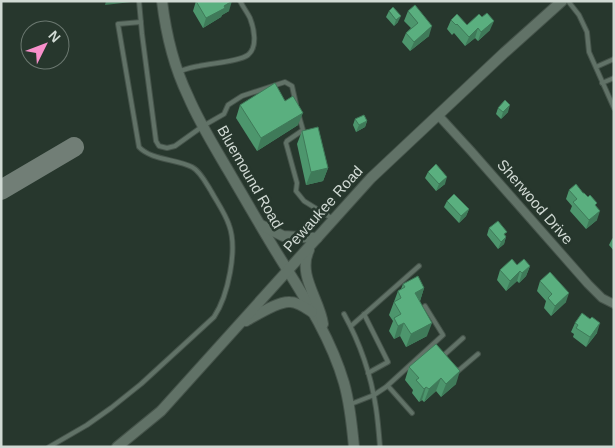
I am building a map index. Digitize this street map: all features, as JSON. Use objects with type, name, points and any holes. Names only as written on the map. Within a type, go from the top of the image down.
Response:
[{"type":"main road","name":"Bluemound Road","points":[[162,1],[168,34],[187,95],[203,126],[324,333],[339,369],[349,404],[354,447]]},
{"type":"main road","name":"Pewaukee Road","points":[[117,447],[161,411],[371,178],[562,1]]},
{"type":"main road","points":[[260,224],[283,236],[315,240],[305,259],[305,272],[321,313],[324,333]]},
{"type":"main road","points":[[240,325],[276,305],[288,302],[298,303],[313,312]]},
{"type":"street","name":"Sherwood Drive","points":[[438,115],[588,284],[602,298],[614,304]]},
{"type":"lane","points":[[139,1],[156,141],[159,146],[167,148],[175,146],[224,114],[228,105],[242,96],[285,82],[292,86],[303,130],[286,143],[297,183],[296,191],[304,201],[334,219]]},
{"type":"lane","points":[[178,71],[241,58],[250,54],[254,40],[252,28],[240,1]]},
{"type":"lane","points":[[568,1],[580,15],[587,32],[589,52],[614,108]]},
{"type":"lane","points":[[49,447],[87,425],[111,408],[141,384],[207,324],[220,308],[229,277],[232,238],[229,225],[205,182],[194,168],[152,155],[139,147],[118,24],[141,22]]},
{"type":"lane","points":[[596,67],[614,59]]},
{"type":"lane","points":[[602,83],[614,78]]},
{"type":"lane","points":[[350,326],[418,266]]},
{"type":"lane","points":[[349,404],[374,395],[388,386],[443,335],[425,306]]},
{"type":"lane","points":[[344,314],[361,350],[374,395],[380,447]]},
{"type":"lane","points":[[364,314],[388,362],[368,373]]},
{"type":"lane","points":[[444,355],[463,338]]},
{"type":"lane","points":[[434,343],[449,360]]},
{"type":"lane","points":[[454,366],[458,371],[478,354]]},
{"type":"lane","points":[[388,386],[412,413]]},
{"type":"building","points":[[196,1],[232,1],[224,6],[225,8],[206,18]]},
{"type":"building","points":[[415,5],[432,26],[414,42],[406,33],[418,23],[408,11]]},
{"type":"building","points":[[393,7],[401,16],[396,20],[389,11]]},
{"type":"building","points":[[487,13],[494,21],[481,32],[478,28],[469,37],[451,20],[457,14],[467,25],[479,14],[482,17]]},
{"type":"building","points":[[275,83],[285,101],[293,96],[303,113],[261,138],[240,105]]},
{"type":"building","points":[[505,100],[510,105],[503,112],[498,108]]},
{"type":"building","points":[[364,115],[367,121],[359,125],[355,119]]},
{"type":"building","points":[[318,127],[328,168],[311,172],[302,131]]},
{"type":"building","points":[[436,164],[447,177],[439,184],[428,172]]},
{"type":"building","points":[[576,184],[588,197],[590,195],[597,203],[595,205],[600,211],[589,220],[573,202],[577,199],[569,190]]},
{"type":"building","points":[[454,194],[469,209],[461,216],[447,201]]},
{"type":"building","points":[[498,221],[507,232],[504,234],[506,237],[501,242],[489,228]]},
{"type":"building","points":[[512,259],[517,265],[524,259],[530,266],[522,273],[520,271],[510,281],[500,270]]},
{"type":"building","points":[[550,272],[569,293],[555,306],[548,298],[552,294],[540,281]]},
{"type":"building","points":[[418,276],[424,288],[415,293],[432,323],[411,334],[404,323],[398,326],[394,318],[401,314],[394,302],[401,298],[398,291],[405,287],[403,284]]},
{"type":"building","points":[[582,313],[600,323],[590,337],[576,328],[578,325],[575,323]]},
{"type":"building","points":[[436,344],[460,371],[446,384],[441,378],[429,389],[426,387],[424,389],[416,380],[419,378],[409,367]]},
{"type":"taxiway","points":[[1,190],[74,147]]}]
